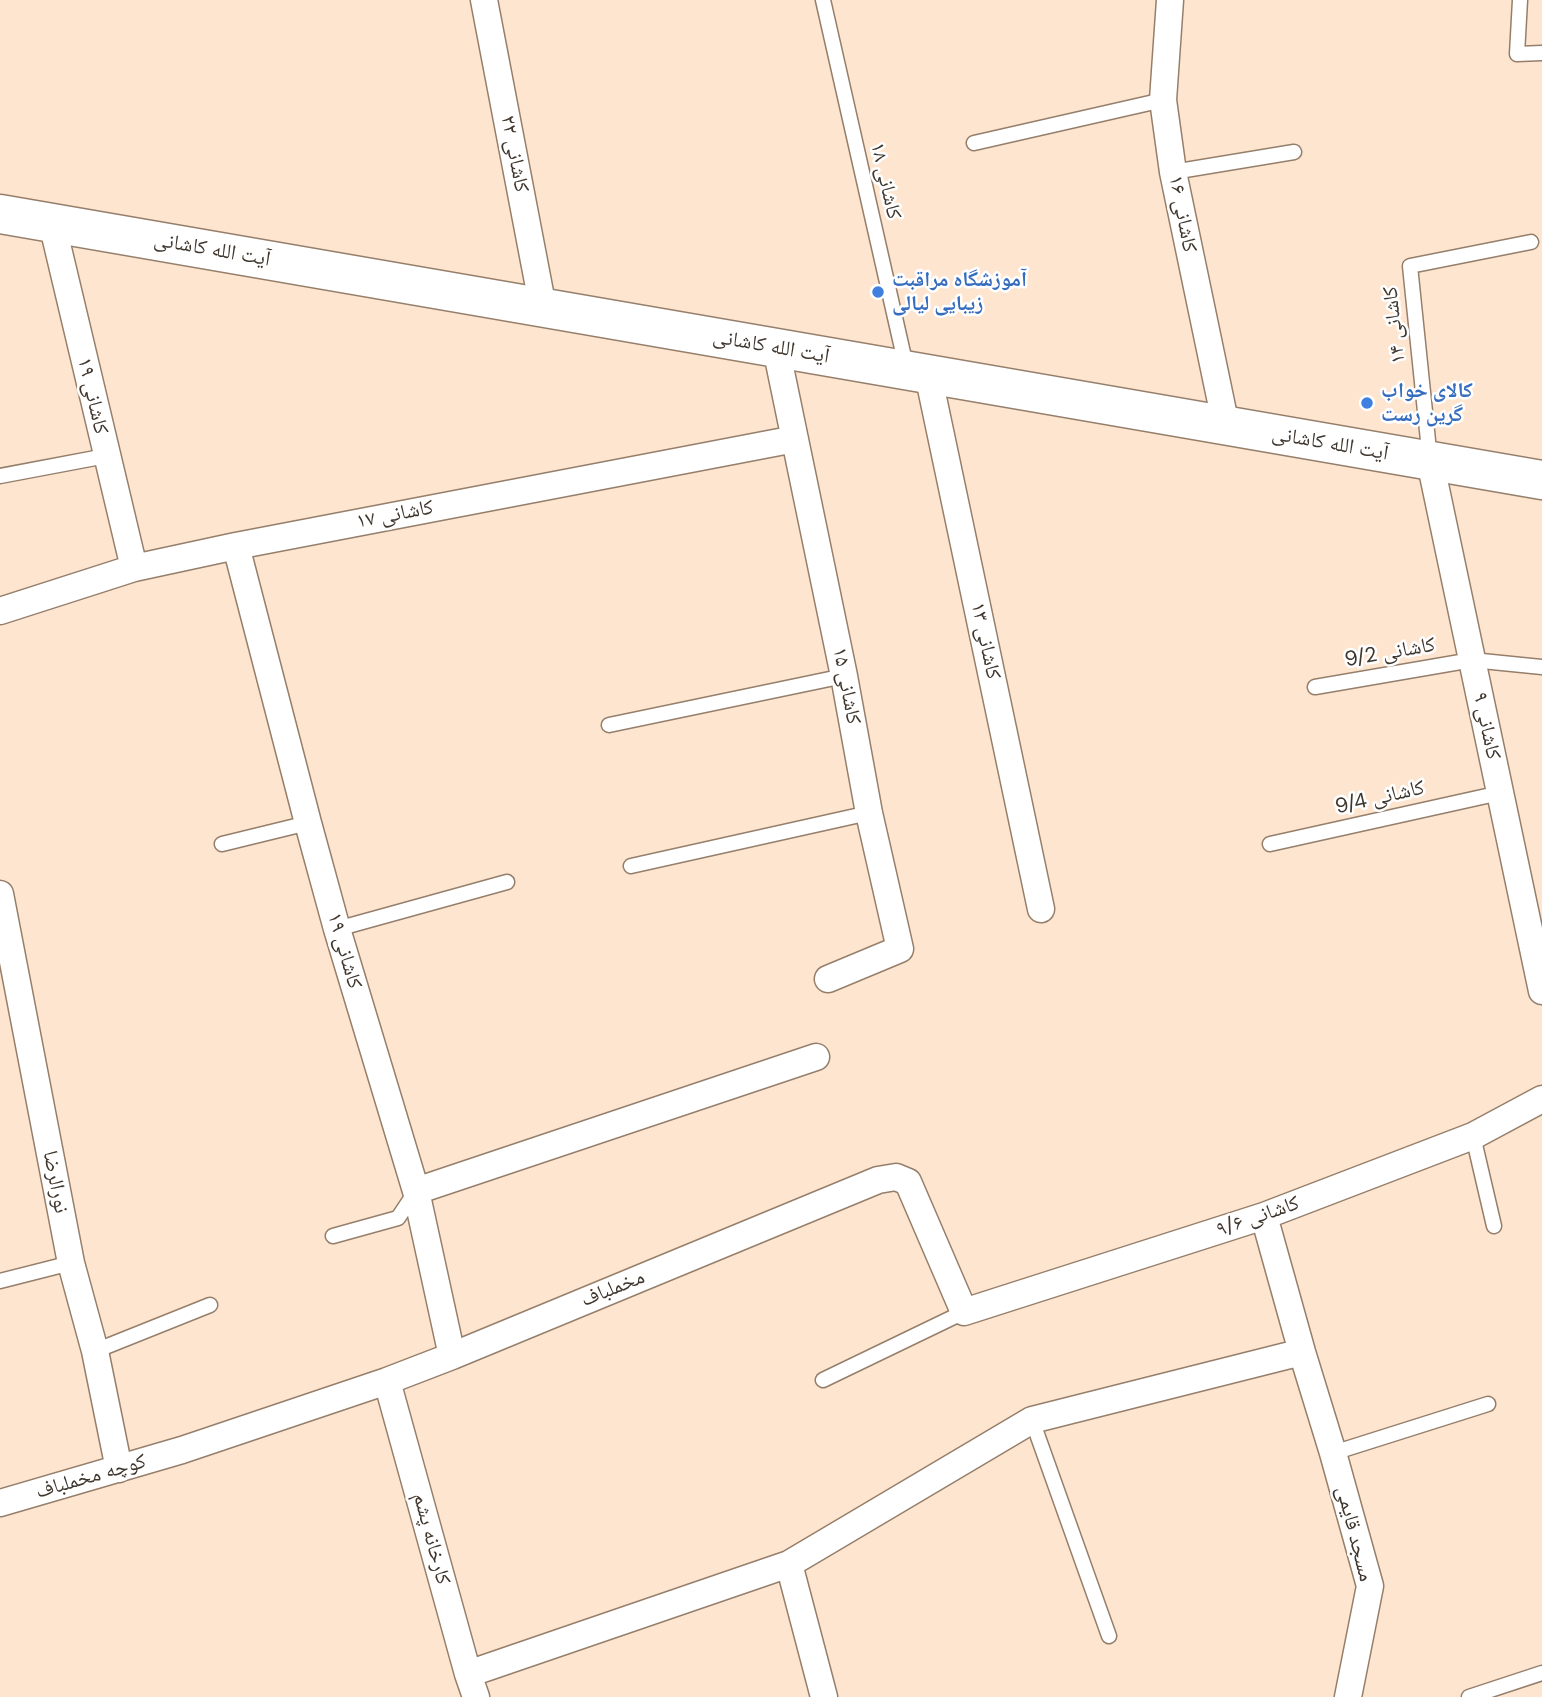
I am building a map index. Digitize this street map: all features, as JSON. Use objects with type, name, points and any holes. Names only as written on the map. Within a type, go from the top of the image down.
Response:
[{"type":"main road","name":"آیت الله کاشانی","points":[[0,214],[1542,480]]},
{"type":"street","name":"کاشانی ۲۲","points":[[484,0],[543,308]]},
{"type":"street","name":"کاشانی ۱۶","points":[[1170,0],[1163,100],[1173,172],[1226,426]]},
{"type":"street","name":"کاشانی ۱۹","points":[[52,223],[134,568]]},
{"type":"street","name":"کاشانی ۱۵","points":[[776,348],[844,676],[869,813],[900,948],[828,979]]},
{"type":"street","name":"کاشانی ۱۳","points":[[917,372],[1041,909]]},
{"type":"street","name":"کاشانی ۱۷","points":[[0,611],[134,568],[236,545],[795,439]]},
{"type":"street","name":"کاشانی ۹","points":[[1430,461],[1542,991]]},
{"type":"street","name":"کاشانی ۱۹","points":[[236,545],[337,929],[416,1191],[452,1356]]},
{"type":"street","name":"نورالرضا","points":[[0,894],[71,1263],[94,1351],[119,1469]]},
{"type":"street","points":[[416,1191],[816,1058]]},
{"type":"street","name":"کاشانی ۹/۶","points":[[964,1312],[1264,1216],[1473,1136],[1542,1099]]},
{"type":"street","name":"مخملباف","points":[[183,1450],[387,1381],[452,1356],[878,1180],[897,1177],[908,1182],[964,1312]]},
{"type":"street","name":"مسجد قایمی","points":[[1264,1216],[1370,1586],[1348,1697]]},
{"type":"street","points":[[472,1686],[789,1564],[1032,1420],[1302,1352]]},
{"type":"street","name":"کارخانه پشم","points":[[387,1381],[472,1686]]},
{"type":"street","name":"کوچه مخملباف","points":[[0,1503],[183,1450]]},
{"type":"street","points":[[789,1564],[824,1697]]},
{"type":"lane","name":"کاشانی ۱۸","points":[[823,0],[917,372]]},
{"type":"lane","points":[[1520,0],[1517,54],[1542,54]]},
{"type":"lane","points":[[974,143],[1163,100]]},
{"type":"lane","points":[[1173,172],[1294,152]]},
{"type":"lane","name":"کاشانی ۱۴","points":[[1430,461],[1410,266],[1531,242]]},
{"type":"lane","points":[[0,476],[106,456]]},
{"type":"lane","name":"کاشانی 9/2","points":[[1315,687],[1472,660],[1542,667]]},
{"type":"lane","points":[[609,725],[844,676]]},
{"type":"lane","name":"کاشانی 9/4","points":[[1270,844],[1500,793]]},
{"type":"lane","points":[[631,866],[869,813]]},
{"type":"lane","points":[[222,844],[308,822]]},
{"type":"lane","points":[[337,929],[507,882]]},
{"type":"lane","points":[[1473,1136],[1494,1226]]},
{"type":"lane","points":[[333,1236],[398,1217],[416,1191]]},
{"type":"lane","points":[[0,1281],[71,1263]]},
{"type":"lane","points":[[94,1351],[210,1305]]},
{"type":"lane","points":[[823,1380],[964,1312]]},
{"type":"lane","points":[[1333,1453],[1488,1404]]},
{"type":"lane","points":[[1032,1420],[1109,1636]]},
{"type":"lane","points":[[1469,1697],[1542,1673]]},
{"type":"place","name":"آموزشگاه مراقبت زیبایی لیالی","points":[[878,292]]},
{"type":"place","name":"کالای خواب گرین رست","points":[[1367,403]]}]
